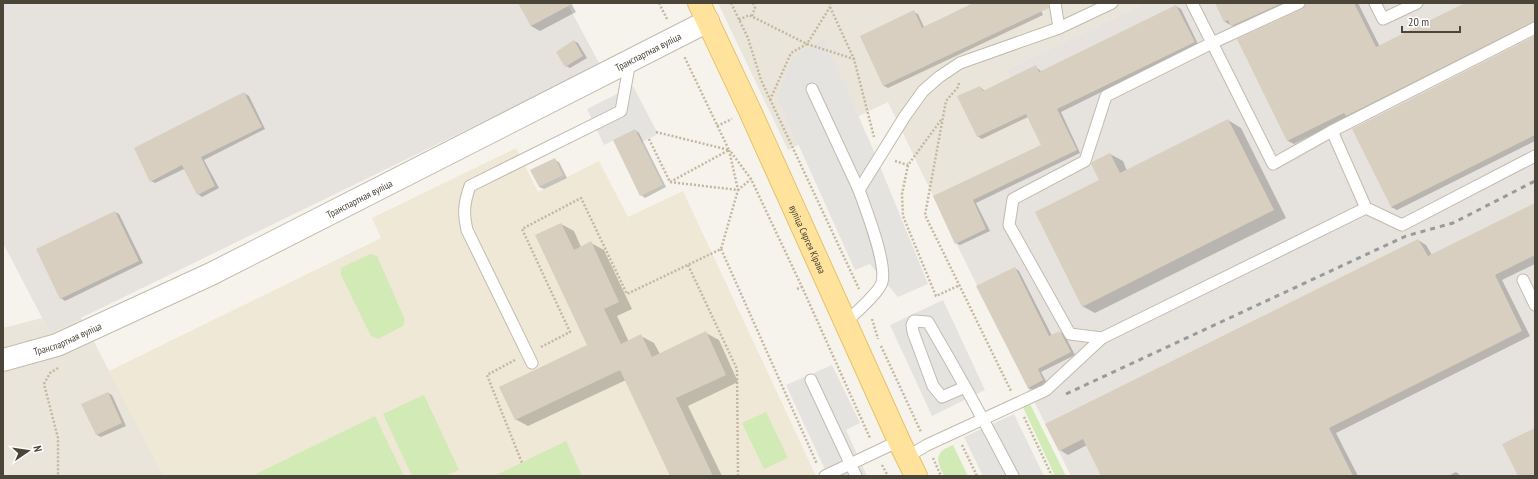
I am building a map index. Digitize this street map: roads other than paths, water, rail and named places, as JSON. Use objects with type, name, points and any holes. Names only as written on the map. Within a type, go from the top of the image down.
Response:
[{"type":"main road","name":"вуліца Сяргея Кірава","points":[[703,12],[750,111],[845,323],[916,476]]},
{"type":"street","name":"Транспартная вуліца","points":[[3,360],[57,345],[211,274],[630,61],[675,36],[703,12]]},
{"type":"lane","points":[[1055,3],[1059,28]]},
{"type":"lane","points":[[859,190],[879,156],[923,91],[939,77],[960,63],[1059,28],[1089,8],[1112,3]]},
{"type":"lane","points":[[1192,3],[1273,164],[1332,131],[1535,28]]},
{"type":"lane","points":[[1102,338],[1070,334],[1009,226],[1013,199],[1085,161],[1106,96],[1299,3]]},
{"type":"lane","points":[[1375,3],[1383,19],[1417,3]]},
{"type":"lane","points":[[530,358],[467,230],[463,213],[470,186],[621,111],[630,61]]},
{"type":"lane","points":[[812,89],[859,190],[883,266],[882,283],[875,294],[845,323]]},
{"type":"lane","points":[[1332,131],[1366,208],[1402,225],[1535,156]]},
{"type":"lane","points":[[822,472],[850,465],[877,453],[927,445],[1046,390],[1102,338],[1366,208]]},
{"type":"lane","points":[[1523,280],[1535,305]]},
{"type":"lane","points":[[966,387],[942,397],[933,386],[913,332],[912,326],[914,321],[928,322],[966,387],[984,419],[1013,476]]},
{"type":"lane","points":[[811,380],[856,476]]},
{"type":"railway","points":[[1066,394],[1406,236],[1453,223],[1535,181]]}]
